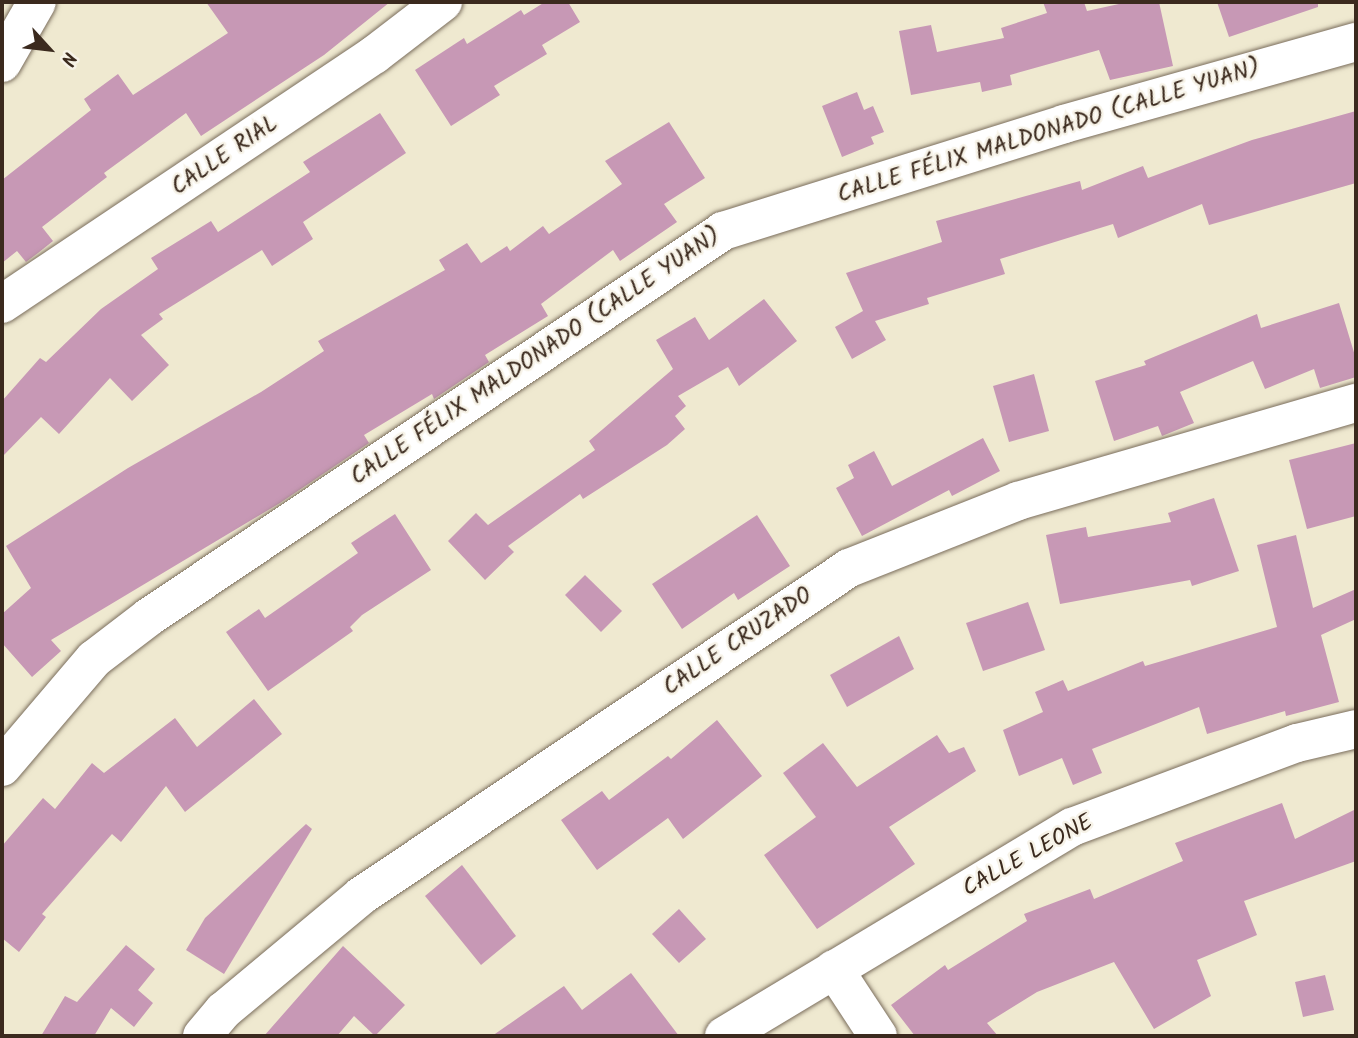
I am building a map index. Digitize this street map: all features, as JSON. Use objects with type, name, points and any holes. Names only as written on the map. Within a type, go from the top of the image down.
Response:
[{"type":"street","points":[[2,63],[37,2]]},
{"type":"street","name":"CALLE RIAL","points":[[2,304],[374,55],[443,2]]},
{"type":"street","name":"CALLE FÉLIX MALDONADO (CALLE YUAN)","points":[[2,767],[94,659],[149,617],[723,231],[1064,124],[1356,42]]},
{"type":"street","name":"CALLE CRUZADO","points":[[202,1036],[223,1011],[362,896],[849,568],[1018,501],[1356,403]]},
{"type":"street","name":"CALLE LEONE","points":[[724,1036],[1072,827],[1297,743],[1356,729]]},
{"type":"street","points":[[834,969],[878,1036]]},
{"type":"building","points":[[206,2],[390,2],[324,55],[201,136],[186,113],[104,173],[107,177],[42,227],[53,241],[26,262],[17,251],[2,263],[2,180],[91,110],[84,99],[118,74],[133,95],[228,33]]},
{"type":"building","points":[[545,2],[568,2],[580,22],[542,45],[547,54],[494,86],[500,95],[451,126],[415,70],[464,38],[467,44],[521,10],[524,15]]},
{"type":"building","points":[[1043,2],[1084,2],[1087,11],[1128,2],[1159,2],[1173,66],[1110,80],[1099,50],[1010,75],[1012,85],[982,92],[980,82],[911,95],[899,31],[931,25],[937,52],[1004,38],[1001,28],[1047,13]]},
{"type":"building","points":[[1217,2],[1318,2],[1318,7],[1229,37]]},
{"type":"building","points":[[857,92],[864,110],[873,106],[884,132],[871,137],[874,144],[842,157],[822,106]]},
{"type":"building","points":[[1356,111],[1356,183],[1209,225],[1202,204],[1118,238],[1113,224],[1000,259],[1005,274],[927,298],[929,304],[875,321],[886,340],[852,359],[835,327],[863,311],[846,273],[942,242],[936,221],[1080,181],[1082,190],[1143,166],[1148,178],[1252,140]]},
{"type":"building","points":[[380,113],[406,153],[303,222],[313,239],[272,266],[262,250],[159,314],[163,319],[141,335],[169,365],[132,401],[110,378],[59,434],[41,417],[2,457],[2,401],[40,358],[46,362],[101,309],[158,269],[151,258],[211,221],[218,232],[310,172],[303,162]]},
{"type":"building","points":[[669,122],[705,178],[664,204],[677,222],[620,261],[613,250],[541,304],[548,316],[485,355],[489,362],[434,399],[432,394],[364,435],[369,443],[280,503],[51,640],[61,651],[32,677],[2,643],[2,614],[31,588],[6,546],[128,468],[261,392],[324,351],[318,341],[445,270],[439,260],[467,243],[481,263],[507,246],[510,251],[543,226],[549,234],[622,184],[605,161]]},
{"type":"building","points":[[764,299],[797,341],[739,386],[728,367],[678,396],[686,406],[675,416],[685,429],[667,445],[583,499],[580,494],[508,546],[514,552],[485,580],[448,541],[476,513],[488,525],[595,450],[589,441],[673,369],[656,340],[695,317],[709,340]]},
{"type":"building","points":[[1339,303],[1356,359],[1356,377],[1320,388],[1314,369],[1265,389],[1253,361],[1180,392],[1194,423],[1162,436],[1158,426],[1114,441],[1095,381],[1146,365],[1144,361],[1257,314],[1261,328]]},
{"type":"building","points":[[1034,374],[1049,431],[1009,442],[993,386]]},
{"type":"building","points":[[983,438],[1000,471],[952,496],[949,490],[862,536],[836,488],[854,478],[848,465],[874,451],[892,486]]},
{"type":"building","points":[[1356,443],[1356,516],[1307,529],[1289,460]]},
{"type":"building","points":[[1214,498],[1239,571],[1192,586],[1190,580],[1060,604],[1046,535],[1086,527],[1088,537],[1171,522],[1168,513]]},
{"type":"building","points":[[395,514],[431,570],[362,615],[350,627],[353,631],[268,691],[226,632],[259,609],[265,618],[358,553],[351,543]]},
{"type":"building","points":[[757,515],[790,566],[738,600],[734,593],[682,629],[652,584]]},
{"type":"building","points":[[1296,535],[1313,608],[1356,589],[1356,619],[1321,635],[1339,702],[1286,716],[1285,711],[1207,734],[1199,707],[1092,749],[1102,773],[1073,785],[1062,758],[1019,776],[1003,730],[1043,712],[1035,692],[1063,680],[1068,691],[1143,661],[1145,666],[1277,627],[1257,545]]},
{"type":"building","points":[[585,575],[622,611],[601,632],[565,595]]},
{"type":"building","points":[[1028,602],[1045,650],[983,671],[966,623]]},
{"type":"building","points":[[899,636],[914,669],[847,707],[830,675]]},
{"type":"building","points":[[254,699],[282,734],[185,812],[166,786],[121,842],[112,834],[42,914],[46,917],[19,952],[2,938],[2,846],[43,798],[55,809],[92,763],[104,773],[175,718],[197,747]]},
{"type":"building","points":[[717,720],[762,776],[683,839],[668,818],[597,870],[561,820],[602,791],[609,800],[668,756],[671,759]]},
{"type":"building","points":[[937,735],[949,753],[964,747],[976,771],[889,827],[915,864],[817,929],[764,855],[816,817],[783,773],[823,743],[857,787]]},
{"type":"building","points":[[1282,803],[1295,839],[1356,809],[1356,861],[1244,901],[1257,935],[1197,960],[1211,996],[1154,1029],[1114,962],[1037,992],[987,1023],[998,1036],[915,1036],[891,1005],[945,965],[948,970],[1027,921],[1024,914],[1090,889],[1094,899],[1183,861],[1175,843]]},
{"type":"building","points":[[306,824],[312,829],[224,974],[186,950],[205,918]]},
{"type":"building","points":[[462,865],[516,936],[481,965],[425,896]]},
{"type":"building","points":[[679,909],[706,939],[679,963],[652,934]]},
{"type":"building","points":[[126,945],[155,969],[138,990],[153,1003],[134,1027],[111,1008],[94,1036],[41,1036],[65,996],[77,1002]]},
{"type":"building","points":[[343,946],[405,1005],[375,1036],[354,1016],[337,1036],[264,1036]]},
{"type":"building","points":[[631,973],[679,1036],[492,1036],[564,986],[582,1010]]},
{"type":"building","points":[[1325,975],[1334,1010],[1303,1017],[1295,982]]}]
